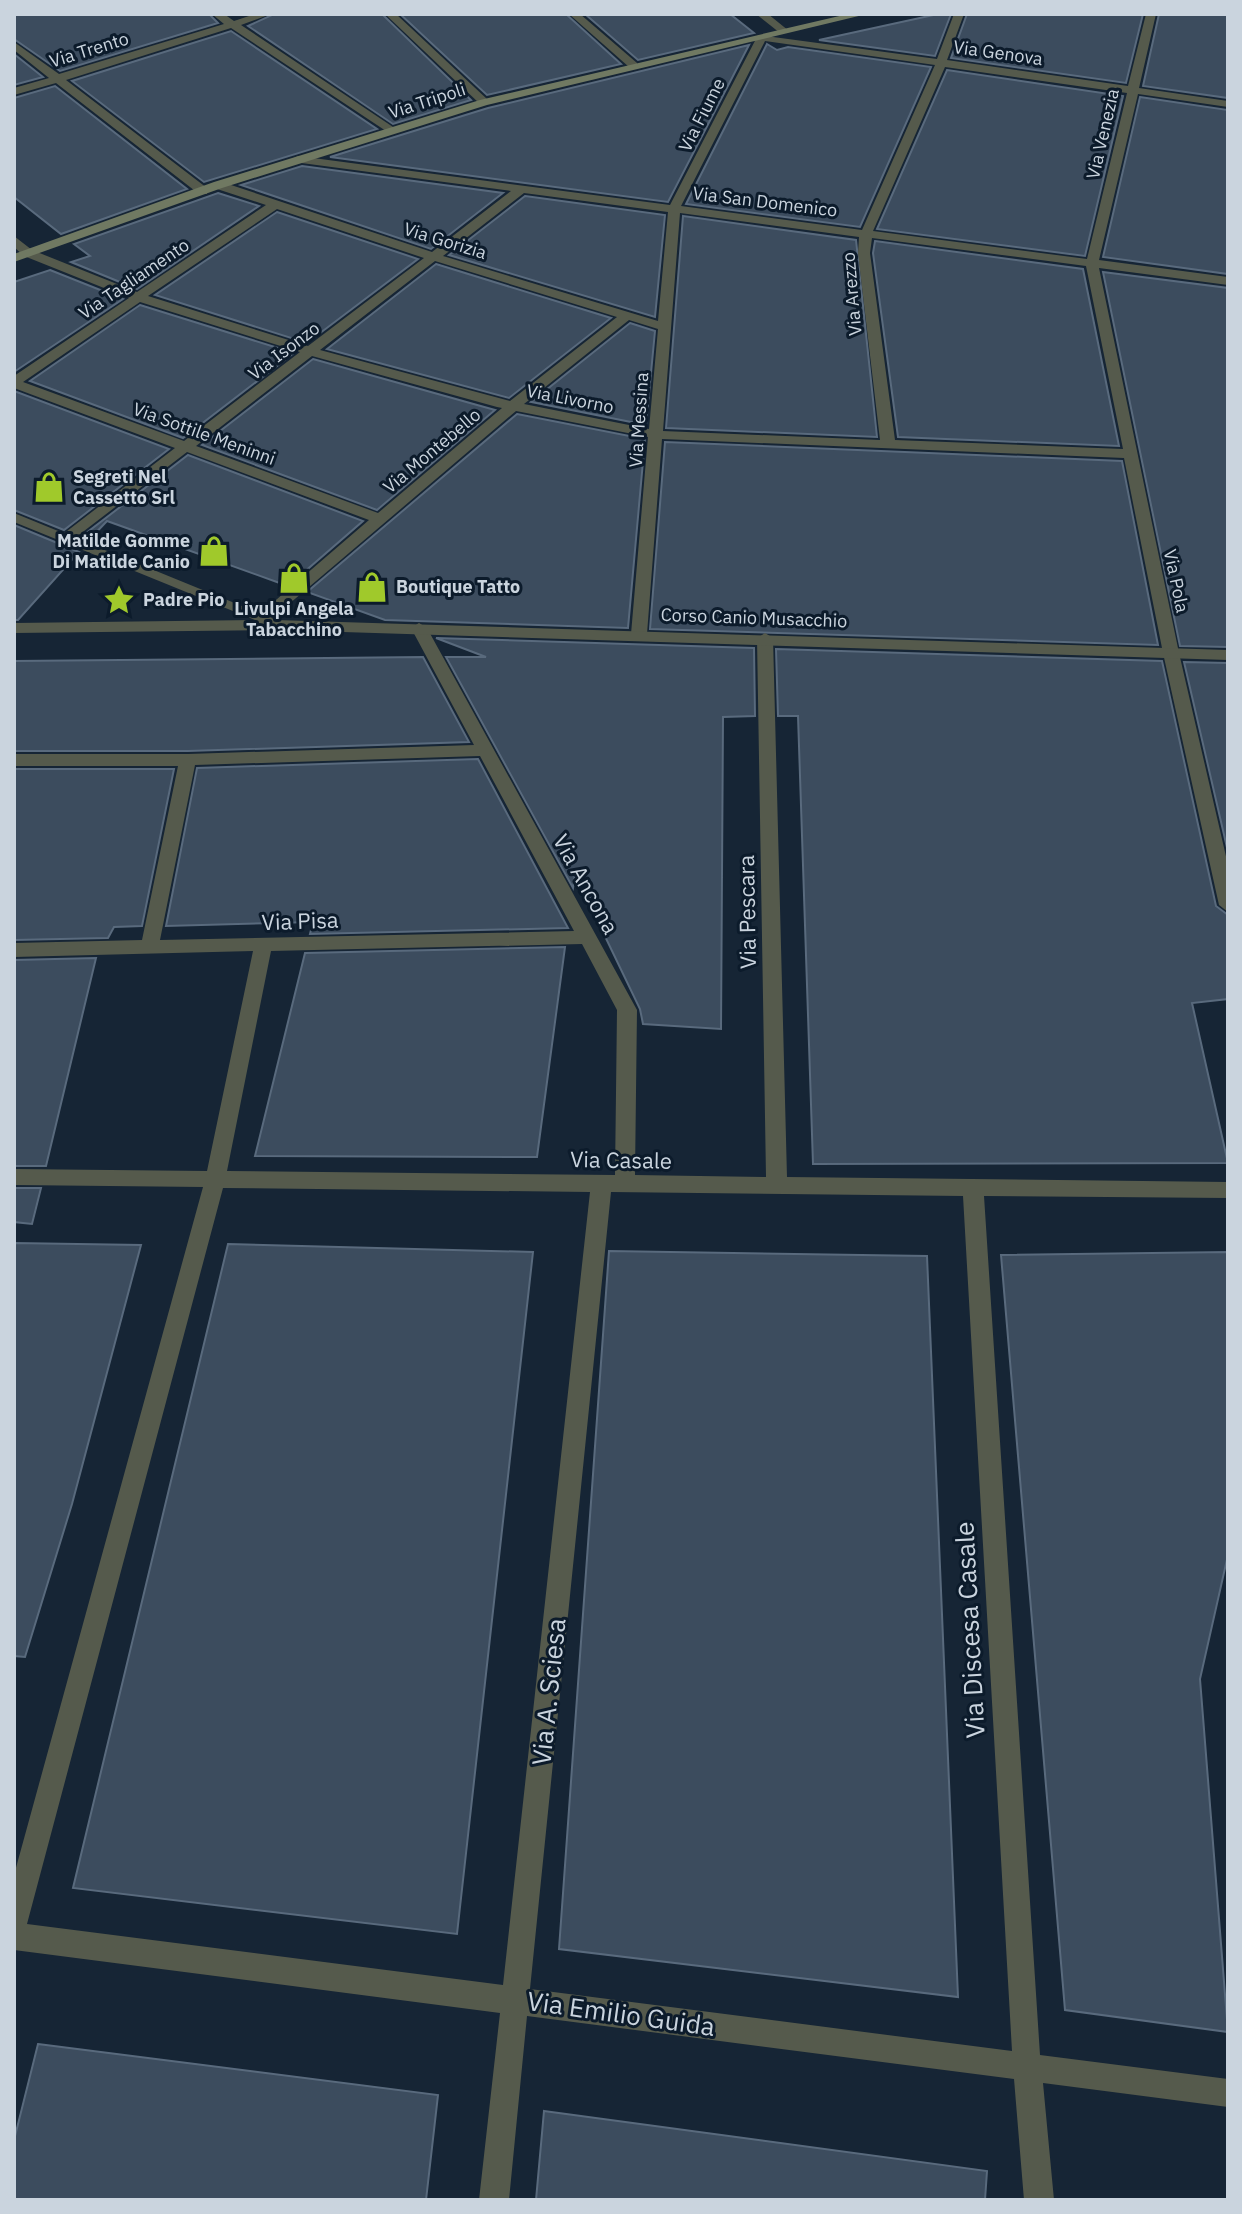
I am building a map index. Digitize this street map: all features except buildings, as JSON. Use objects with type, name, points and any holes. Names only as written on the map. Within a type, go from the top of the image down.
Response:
[{"type":"main road","name":"Via Tripoli","points":[[21,255],[218,185],[484,102],[862,14]]},
{"type":"street","points":[[217,14],[393,131]]},
{"type":"street","name":"Via Trento","points":[[14,92],[266,14]]},
{"type":"street","points":[[390,14],[484,102]]},
{"type":"street","points":[[574,14],[633,65]]},
{"type":"street","points":[[761,14],[784,31]]},
{"type":"street","name":"Via Arezzo","points":[[888,444],[864,253],[866,234],[941,63],[959,14]]},
{"type":"street","name":"Via Venezia","points":[[1092,263],[1151,14]]},
{"type":"street","name":"Via Genova","points":[[762,37],[1228,104]]},
{"type":"street","name":"Via Fiume","points":[[674,209],[762,37]]},
{"type":"street","points":[[14,45],[203,191]]},
{"type":"street","name":"Via San Domenico","points":[[298,160],[1228,281]]},
{"type":"street","name":"Via Gorizia","points":[[218,185],[434,257],[662,326]]},
{"type":"street","name":"Via Isonzo","points":[[66,538],[313,352],[522,189]]},
{"type":"street","name":"Via Tagliamento","points":[[14,382],[274,205]]},
{"type":"street","name":"Via Messina","points":[[639,634],[674,209]]},
{"type":"street","points":[[14,240],[21,255]]},
{"type":"street","name":"Via Livorno","points":[[21,255],[140,298],[313,352],[513,406],[657,435],[1129,454]]},
{"type":"street","name":"Via Pola","points":[[1092,263],[1171,653],[1228,905]]},
{"type":"street","name":"Via Montebello","points":[[271,621],[380,519],[513,406],[627,315]]},
{"type":"street","name":"Via Sottile Meninni","points":[[14,382],[380,519]]},
{"type":"street","points":[[14,517],[271,621]]},
{"type":"street","name":"Corso Canio Musacchio","points":[[14,628],[271,621],[1228,655]]},
{"type":"street","name":"Via Ancona","points":[[419,628],[627,1010],[613,1184]]},
{"type":"street","name":"Via Pescara","points":[[765,638],[777,1186]]},
{"type":"street","points":[[14,760],[188,760],[485,750]]},
{"type":"street","points":[[149,949],[188,760]]},
{"type":"street","name":"Via Pisa","points":[[14,950],[587,937]]},
{"type":"street","points":[[14,1924],[215,1180],[263,946]]},
{"type":"street","name":"Via Casale","points":[[14,1177],[1228,1190]]},
{"type":"street","name":"Via A. Sciesa","points":[[494,2200],[613,1184]]},
{"type":"street","name":"Via Discesa Casale","points":[[973,1188],[1027,2068],[1039,2200]]},
{"type":"street","name":"Via Emilio Guida","points":[[14,1936],[1228,2093]]},
{"type":"place","name":"Segreti Nel Cassetto Srl","points":[[49,487]]},
{"type":"place","name":"Matilde Gomme Di Matilde Canio","points":[[214,551]]},
{"type":"place","name":"Livulpi Angela Tabacchino","points":[[294,578]]},
{"type":"place","name":"Boutique Tatto","points":[[372,587]]},
{"type":"place","name":"Padre Pio","points":[[119,600]]}]
